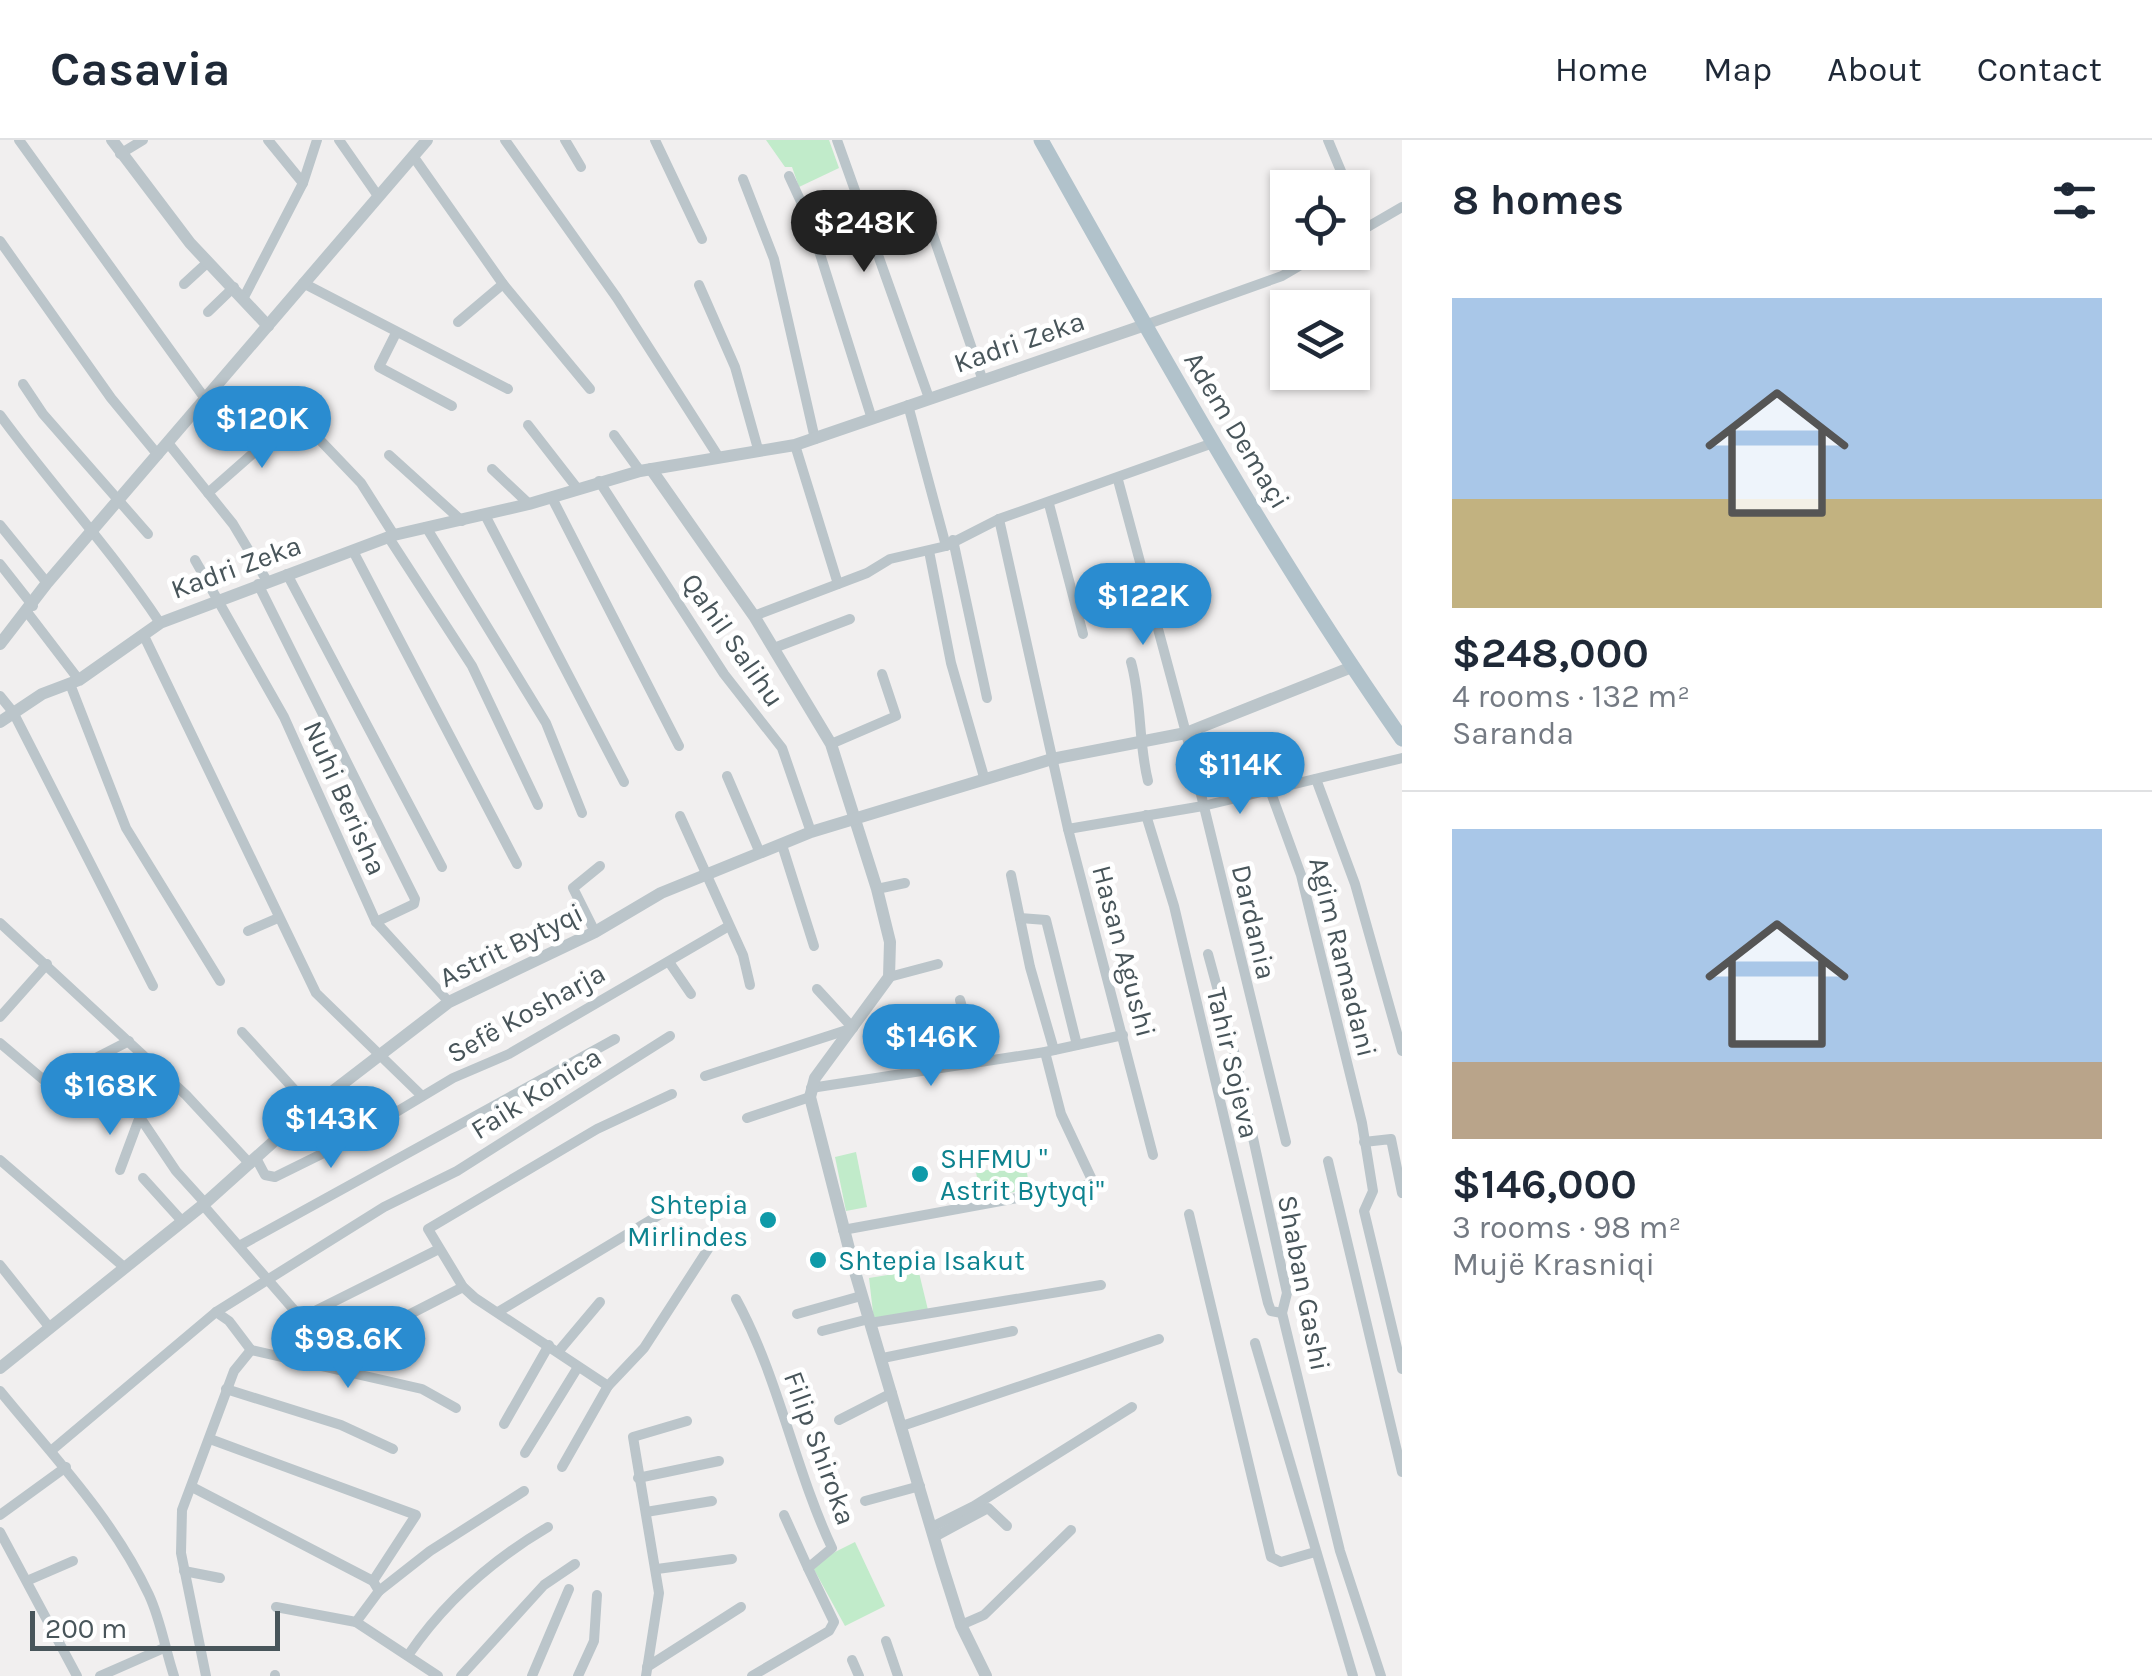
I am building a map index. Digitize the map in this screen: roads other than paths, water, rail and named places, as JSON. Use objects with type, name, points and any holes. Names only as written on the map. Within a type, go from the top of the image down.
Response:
[{"type":"main road","name":"Adem Demaçi","points":[[1042,140],[1214,443],[1352,668],[1402,739]]},
{"type":"street","points":[[19,140],[206,400]]},
{"type":"street","points":[[112,140],[208,262],[268,326]]},
{"type":"street","points":[[120,154],[143,140]]},
{"type":"street","points":[[268,140],[303,183]]},
{"type":"street","points":[[208,312],[239,293],[303,183],[316,140]]},
{"type":"street","points":[[340,140],[378,196]]},
{"type":"street","points":[[0,644],[47,583],[95,532],[427,140]]},
{"type":"street","points":[[505,140],[606,282],[718,456]]},
{"type":"street","points":[[565,140],[581,168]]},
{"type":"street","points":[[655,140],[702,239]]},
{"type":"street","points":[[837,140],[928,398]]},
{"type":"street","points":[[1328,140],[1340,170]]},
{"type":"street","points":[[412,156],[503,284],[590,389]]},
{"type":"street","points":[[790,176],[809,219],[872,419]]},
{"type":"street","points":[[743,179],[774,259],[815,439]]},
{"type":"street","points":[[924,206],[983,381]]},
{"type":"street","points":[[1370,225],[1402,207]]},
{"type":"street","points":[[0,241],[111,398],[158,455]]},
{"type":"street","points":[[184,284],[208,262]]},
{"type":"street","points":[[1145,325],[1292,270]]},
{"type":"street","points":[[303,283],[508,389]]},
{"type":"street","points":[[458,322],[503,284]]},
{"type":"street","points":[[699,286],[735,367],[758,448]]},
{"type":"street","name":"Kadri Zeka","points":[[0,722],[42,694],[75,682],[160,623],[220,597],[391,537],[552,498],[646,470],[758,448],[796,445],[1145,325]]},
{"type":"street","points":[[396,333],[379,367],[452,406]]},
{"type":"street","points":[[23,384],[43,414],[148,534]]},
{"type":"street","points":[[908,406],[950,543],[987,698]]},
{"type":"street","points":[[0,415],[48,480],[95,532],[160,623]]},
{"type":"street","points":[[208,493],[291,420]]},
{"type":"street","points":[[528,425],[577,488]]},
{"type":"street","points":[[614,435],[646,470],[754,616],[831,744],[877,889],[890,942],[888,977],[810,1092],[843,1230],[961,1626],[986,1676]]},
{"type":"street","points":[[318,438],[361,484],[472,666],[538,805]]},
{"type":"street","points":[[168,442],[208,493],[262,583],[415,899],[414,904],[376,922]]},
{"type":"street","points":[[754,616],[890,559],[929,551],[999,519],[1214,443]]},
{"type":"street","points":[[796,445],[838,584]]},
{"type":"street","points":[[389,455],[462,521]]},
{"type":"street","points":[[492,469],[529,504]]},
{"type":"street","name":"Dardania","points":[[1118,480],[1186,733],[1286,1142]]},
{"type":"street","name":"Qahil Salihu","points":[[600,482],[724,674],[782,748],[811,832]]},
{"type":"street","points":[[552,498],[679,746]]},
{"type":"street","points":[[1049,504],[1083,634]]},
{"type":"street","points":[[485,515],[624,782]]},
{"type":"street","name":"Hasan Agushi","points":[[999,519],[1068,829],[1153,1154]]},
{"type":"street","points":[[0,526],[47,583]]},
{"type":"street","points":[[426,527],[546,723],[582,813]]},
{"type":"street","points":[[929,551],[951,663],[984,777]]},
{"type":"street","points":[[353,552],[518,864]]},
{"type":"street","name":"Nuhi Berisha","points":[[195,560],[220,597],[332,818],[376,922],[449,1002]]},
{"type":"street","points":[[0,564],[75,682],[126,828],[220,982]]},
{"type":"street","points":[[286,574],[442,868]]},
{"type":"street","points":[[774,648],[850,619]]},
{"type":"street","points":[[144,636],[316,993],[422,1096]]},
{"type":"street","points":[[1131,662],[1138,688],[1138,742],[1148,781]]},
{"type":"street","name":"Astrit Bytyqi","points":[[0,1368],[204,1204],[312,1108],[449,1002],[595,932],[661,892],[854,816],[1052,758],[1186,733],[1352,668]]},
{"type":"street","points":[[831,744],[896,716],[882,674]]},
{"type":"street","points":[[0,696],[13,712],[153,986]]},
{"type":"street","points":[[1068,829],[1204,806],[1402,758]]},
{"type":"street","points":[[727,776],[760,853]]},
{"type":"street","points":[[1316,779],[1355,884],[1402,1050]]},
{"type":"street","name":"Agim Ramadani","points":[[1270,790],[1301,876],[1364,1142],[1373,1191],[1364,1211],[1402,1369]]},
{"type":"street","name":"Tahir Sojeva","points":[[1146,815],[1174,906],[1270,1311],[1282,1313]]},
{"type":"street","points":[[680,816],[730,926],[750,985]]},
{"type":"street","points":[[782,845],[814,946]]},
{"type":"street","points":[[595,932],[573,888],[600,866]]},
{"type":"street","points":[[843,1230],[1094,1184],[1061,1114],[1011,875]]},
{"type":"street","points":[[877,889],[905,883]]},
{"type":"street","points":[[248,931],[278,918]]},
{"type":"street","points":[[1020,918],[1046,920],[1077,1045]]},
{"type":"street","points":[[0,923],[253,1161]]},
{"type":"street","name":"Sefë Kosharja","points":[[253,1161],[275,1178],[422,1096],[509,1054],[730,926]]},
{"type":"street","name":"Shaban Gashi","points":[[1208,954],[1232,1042],[1286,1293],[1282,1313],[1340,1551],[1380,1676]]},
{"type":"street","points":[[669,962],[691,994]]},
{"type":"street","points":[[0,1017],[47,964]]},
{"type":"street","points":[[888,977],[938,964]]},
{"type":"street","points":[[817,989],[853,1028]]},
{"type":"street","points":[[960,1000],[978,1062]]},
{"type":"street","points":[[705,1076],[853,1028]]},
{"type":"street","points":[[242,1032],[312,1108]]},
{"type":"street","points":[[748,1118],[810,1092],[1123,1035]]},
{"type":"street","name":"Faik Konica","points":[[52,1450],[216,1312],[384,1207],[458,1172],[670,1036]]},
{"type":"street","points":[[240,1245],[615,1039]]},
{"type":"street","points":[[128,1041],[92,1060],[204,1204],[301,1318],[439,1249]]},
{"type":"street","points":[[0,1042],[77,1108]]},
{"type":"street","points":[[608,1386],[463,1287],[428,1226],[596,1129],[672,1094]]},
{"type":"street","points":[[120,1170],[139,1119]]},
{"type":"street","points":[[1364,1142],[1391,1139],[1402,1193]]},
{"type":"street","points":[[0,1160],[124,1267]]},
{"type":"street","points":[[1328,1161],[1402,1472]]},
{"type":"street","points":[[143,1178],[181,1220]]},
{"type":"street","points":[[1189,1214],[1271,1557],[1281,1562],[1315,1552]]},
{"type":"street","points":[[498,1312],[659,1215]]},
{"type":"street","points":[[562,1467],[608,1386],[644,1348],[710,1246]]},
{"type":"street","points":[[0,1264],[50,1328]]},
{"type":"street","points":[[822,1331],[1101,1285]]},
{"type":"street","points":[[381,1330],[463,1287]]},
{"type":"street","points":[[797,1314],[862,1296]]},
{"type":"street","name":"Filip Shiroka","points":[[736,1299],[756,1336],[810,1501],[832,1548],[808,1568]]},
{"type":"street","points":[[504,1424],[554,1348],[600,1302]]},
{"type":"street","points":[[216,1312],[229,1321],[251,1350],[385,1379],[422,1390],[456,1408]]},
{"type":"street","points":[[883,1358],[1013,1332]]},
{"type":"street","points":[[902,1426],[1158,1339]]},
{"type":"street","points":[[1254,1343],[1353,1676]]},
{"type":"street","points":[[206,1676],[184,1571],[182,1510],[226,1389],[251,1350]]},
{"type":"street","points":[[525,1453],[578,1367]]},
{"type":"street","points":[[226,1389],[341,1425],[394,1448]]},
{"type":"street","points":[[0,1391],[66,1467],[149,1595],[174,1676]]},
{"type":"street","points":[[839,1420],[892,1394]]},
{"type":"street","points":[[934,1531],[1132,1407]]},
{"type":"street","points":[[646,1671],[659,1592],[633,1437],[687,1421]]},
{"type":"street","points":[[210,1439],[416,1515],[356,1622]]},
{"type":"street","points":[[638,1478],[718,1461]]},
{"type":"street","points":[[0,1515],[66,1467]]},
{"type":"street","points":[[865,1501],[920,1486]]},
{"type":"street","points":[[192,1487],[376,1586]]},
{"type":"street","points":[[376,1586],[524,1491]]},
{"type":"street","points":[[646,1512],[712,1501]]},
{"type":"street","points":[[934,1531],[988,1508],[1007,1526]]},
{"type":"street","points":[[752,1676],[829,1631],[834,1622],[784,1515]]},
{"type":"street","points":[[409,1654],[446,1608],[496,1558],[548,1527]]},
{"type":"street","points":[[961,1626],[984,1615],[1071,1530]]},
{"type":"street","points":[[0,1532],[76,1676]]},
{"type":"street","points":[[657,1569],[732,1559]]},
{"type":"street","points":[[28,1580],[74,1561]]},
{"type":"street","points":[[461,1676],[544,1585],[576,1564]]},
{"type":"street","points":[[184,1571],[220,1578]]},
{"type":"street","points":[[532,1676],[568,1589]]},
{"type":"street","points":[[578,1676],[594,1642],[596,1595]]},
{"type":"street","points":[[276,1607],[356,1622],[438,1676]]},
{"type":"street","points":[[646,1671],[741,1607]]},
{"type":"street","points":[[886,1641],[898,1676]]},
{"type":"street","points":[[100,1676],[164,1648]]},
{"type":"street","points":[[852,1660],[859,1676]]},
{"type":"place","name":"SHFMU \" Astrit Bytyqi\"","points":[[920,1174]]},
{"type":"place","name":"Shtepia Mirlindes","points":[[768,1220]]},
{"type":"place","name":"Shtepia Isakut","points":[[818,1260]]}]
